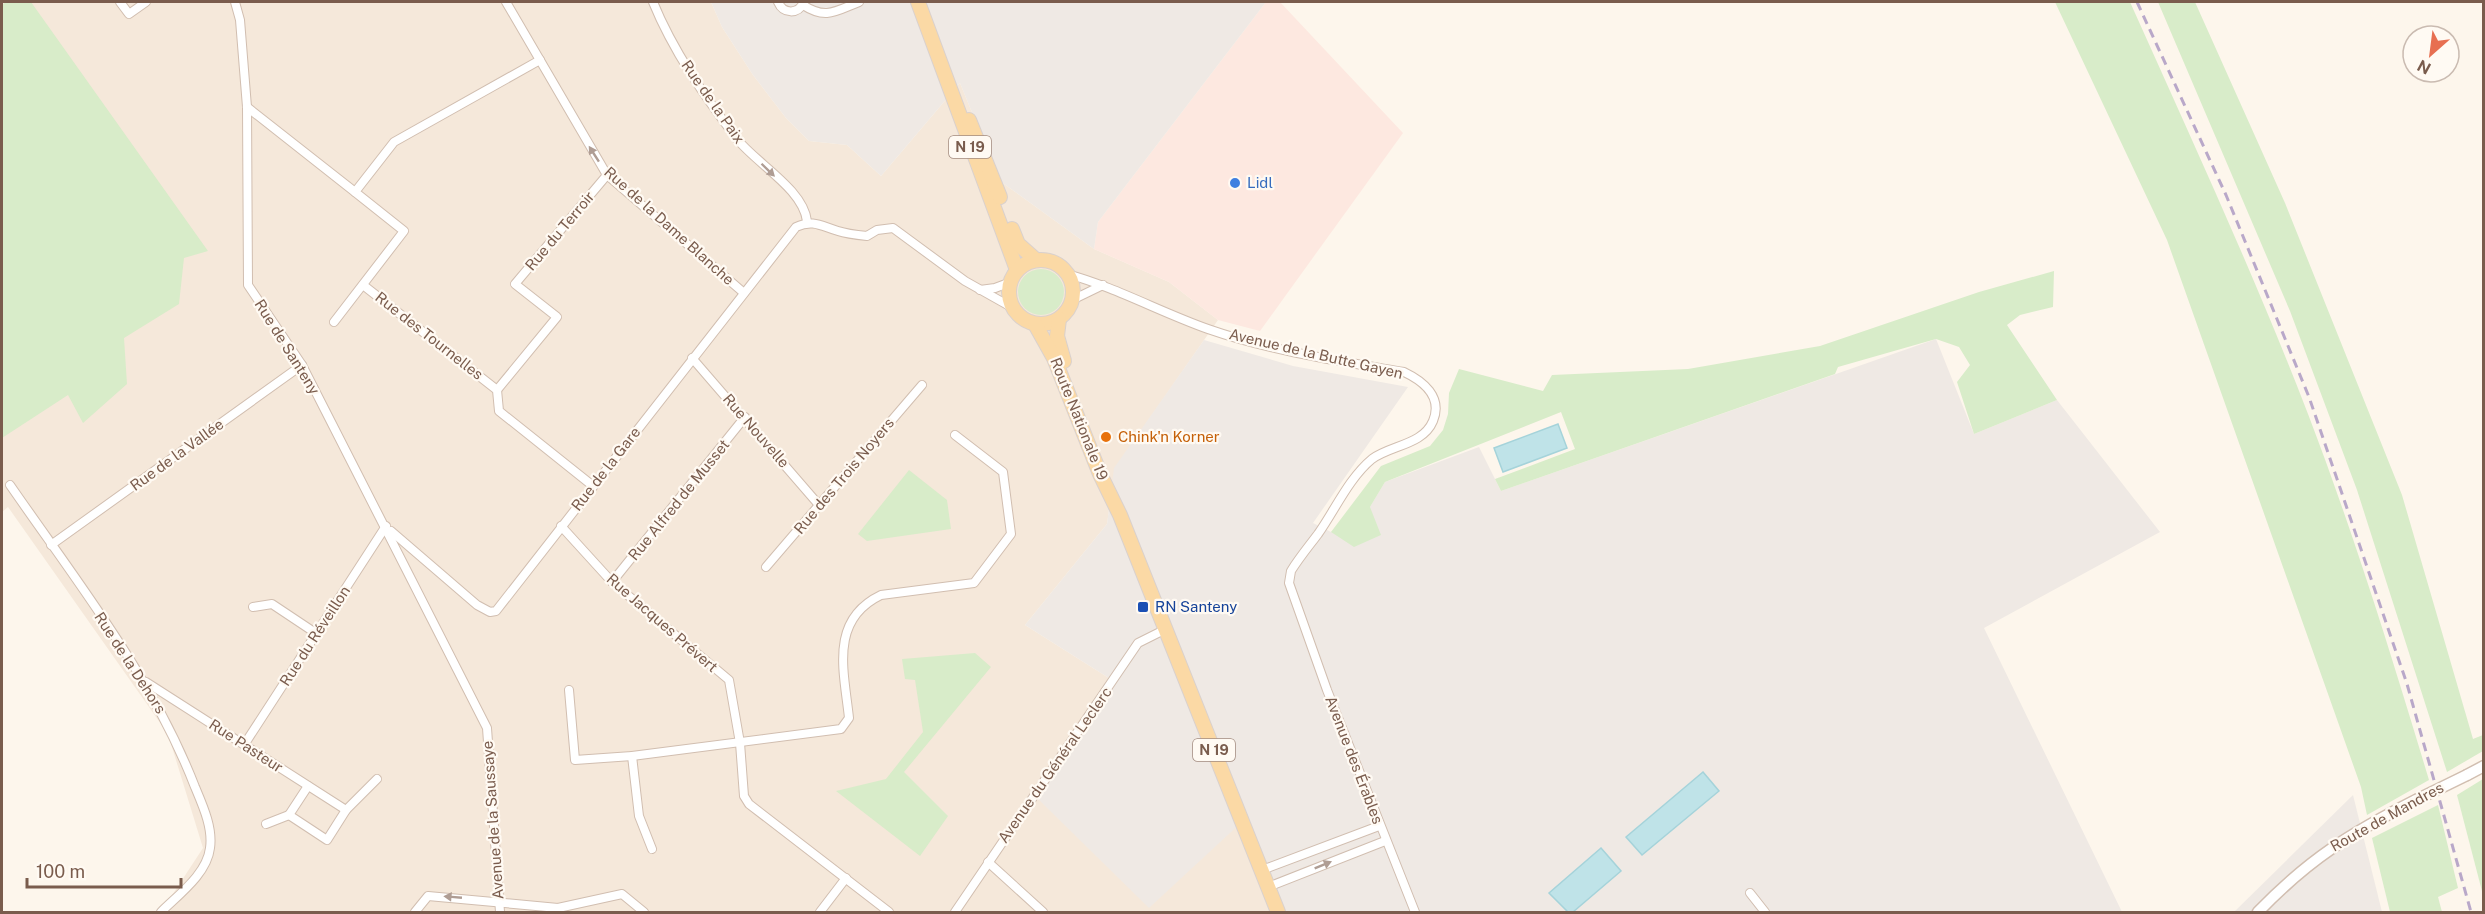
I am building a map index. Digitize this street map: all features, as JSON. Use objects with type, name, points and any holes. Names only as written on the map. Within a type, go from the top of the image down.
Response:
[{"type":"main road","name":"N 19","points":[[918,2],[954,92],[979,143],[1018,244],[1036,260]]},
{"type":"main road","name":"N 19","points":[[954,92],[964,130],[1014,276]]},
{"type":"main road","points":[[1036,260],[1057,264],[1067,274],[1073,289],[1072,300],[1069,309],[1059,319],[1035,324],[1025,320],[1013,308],[1009,293],[1014,276],[1036,260]]},
{"type":"main road","name":"Route Nationale 19","points":[[1059,319],[1057,336],[1061,355],[1113,487],[1120,515]]},
{"type":"main road","name":"Route Nationale 19","points":[[1035,324],[1054,358],[1100,474],[1120,515],[1278,912]]},
{"type":"street","points":[[120,2],[129,14],[146,2]]},
{"type":"street","name":"Rue de Santeny","points":[[235,2],[240,20],[247,108],[248,285],[302,365],[454,662]]},
{"type":"street","name":"Rue de la Dame Blanche","points":[[507,2],[607,175],[744,293]]},
{"type":"street","name":"Rue de la Paix","points":[[653,2],[661,21],[696,80],[738,141],[800,201],[807,221]]},
{"type":"street","points":[[778,2],[783,9],[791,12],[803,3],[813,11],[827,15],[859,2]]},
{"type":"street","points":[[355,192],[394,142],[540,60]]},
{"type":"street","points":[[247,108],[404,231],[334,322]]},
{"type":"street","name":"Rue du Terroir","points":[[497,390],[556,317],[515,284],[607,175]]},
{"type":"street","points":[[807,221],[816,222],[839,232],[867,237],[877,230],[893,228],[980,290],[1013,308]]},
{"type":"street","name":"Rue de la Gare","points":[[386,526],[477,605],[490,612],[496,611],[796,227],[807,221]]},
{"type":"street","name":"Avenue de la Butte Gayen","points":[[1067,274],[1103,285],[1162,311],[1246,340],[1404,372],[1424,381],[1436,407],[1434,420],[1428,430],[1416,439],[1371,460],[1291,571],[1289,583],[1298,607]]},
{"type":"street","points":[[980,290],[995,288],[1014,276]]},
{"type":"street","name":"Rue des Tournelles","points":[[363,285],[497,390],[499,411],[592,486]]},
{"type":"street","points":[[1072,300],[1103,285]]},
{"type":"street","name":"Rue Nouvelle","points":[[692,358],[819,505]]},
{"type":"street","name":"Rue de la Vallée","points":[[51,545],[302,365]]},
{"type":"street","name":"Rue des Trois Noyers","points":[[766,567],[922,385]]},
{"type":"street","name":"Rue Alfred de Musset","points":[[612,582],[745,417]]},
{"type":"street","points":[[569,690],[575,760],[632,756],[841,729],[849,718],[842,641],[848,627],[869,601],[881,595],[974,583],[1011,534],[1003,472],[955,435]]},
{"type":"street","name":"Rue de la Dehors","points":[[10,485],[145,682],[178,741],[212,835],[210,851],[205,863],[195,878],[161,912]]},
{"type":"street","name":"Rue du Réveillon","points":[[244,745],[386,526]]},
{"type":"street","name":"Rue Jacques Prévert","points":[[561,526],[612,582],[729,680],[740,743],[744,796],[749,804],[889,912]]},
{"type":"street","points":[[253,607],[272,604],[317,634]]},
{"type":"street","name":"Avenue des Érables","points":[[1298,607],[1385,841],[1415,912]]},
{"type":"street","name":"Avenue du Général Leclerc","points":[[955,912],[1138,643],[1166,629]]},
{"type":"street","name":"Avenue de la Saussaye","points":[[454,662],[487,728],[500,912]]},
{"type":"street","name":"Rue Pasteur","points":[[145,682],[346,810]]},
{"type":"street","points":[[632,756],[639,816],[652,849]]},
{"type":"street","name":"Route de Mandres","points":[[2258,912],[2318,856],[2362,828],[2484,766]]},
{"type":"street","points":[[289,815],[327,840],[346,810],[377,779]]},
{"type":"street","points":[[266,824],[289,815],[308,786]]},
{"type":"street","points":[[1262,870],[1379,825]]},
{"type":"street","points":[[1268,887],[1385,841]]},
{"type":"street","points":[[988,862],[1043,912]]},
{"type":"street","points":[[820,912],[846,878]]},
{"type":"street","points":[[1750,893],[1765,912]]},
{"type":"street","points":[[416,912],[428,896],[558,908],[622,894],[644,912]]},
{"type":"shaded area","points":[[2,2],[711,2],[722,27],[753,75],[786,118],[809,141],[847,145],[881,176],[960,83],[1000,181],[1094,249],[1169,282],[1218,320],[1115,468],[1107,524],[1025,625],[1112,680],[1245,819],[1285,912],[172,912],[165,906],[203,848],[168,734],[8,507],[2,512]]},
{"type":"shaded area","points":[[711,2],[1266,2],[1098,222],[1094,249],[1000,181],[960,83],[881,176],[847,145],[809,141],[786,118],[753,75],[722,27]]},
{"type":"shaded area","points":[[1266,2],[1280,2],[1403,133],[1260,331],[1218,320],[1169,282],[1094,249],[1098,222]]},
{"type":"shaded area","points":[[1936,339],[1974,434],[2057,400],[2160,532],[1984,628],[2122,912],[1285,912],[1244,820],[1149,908],[1036,797],[1112,680],[1025,625],[1107,524],[1114,468],[1204,340],[1293,366],[1408,387],[1313,523],[1331,532],[1370,507],[1385,482],[1479,447],[1501,491]]},
{"type":"shaded area","points":[[2353,795],[2382,912],[2234,912]]},
{"type":"green space","points":[[6,2],[31,2],[208,251],[184,258],[179,304],[124,338],[127,384],[83,423],[68,395],[2,438],[2,5]]},
{"type":"green space","points":[[2055,2],[2130,2],[2244,258],[2308,414],[2372,596],[2429,780],[2367,815],[2361,787],[2167,240]]},
{"type":"green space","points":[[2158,2],[2195,2],[2285,203],[2402,495],[2473,739],[2483,735],[2483,751],[2447,772],[2357,490],[2290,311]]},
{"type":"green space","points":[[1041,269],[1057,276],[1064,292],[1057,308],[1041,315],[1025,308],[1018,292],[1025,276]]},
{"type":"green space","points":[[2054,271],[2053,307],[2020,315],[2007,325],[2057,400],[1974,434],[1957,382],[1970,365],[1959,347],[1936,339],[1838,367],[1835,374],[1501,491],[1495,479],[1575,449],[1561,412],[1385,482],[1370,507],[1381,535],[1354,547],[1331,532],[1381,466],[1430,446],[1443,430],[1448,414],[1449,393],[1459,369],[1543,391],[1552,375],[1688,369],[1820,346],[1979,292]]},
{"type":"green space","points":[[909,470],[947,500],[951,529],[867,541],[858,534]]},
{"type":"green space","points":[[975,653],[991,667],[904,772],[948,816],[920,856],[836,791],[886,779],[923,732],[915,680],[905,679],[902,659]]},
{"type":"green space","points":[[2483,779],[2483,895],[2457,795]]},
{"type":"green space","points":[[2438,805],[2458,888],[2438,897],[2442,912],[2390,912],[2372,838]]},
{"type":"water","points":[[1558,424],[1567,448],[1503,472],[1494,448]]},
{"type":"water","points":[[1703,772],[1719,791],[1642,855],[1626,837]]},
{"type":"water","points":[[1601,848],[1621,871],[1573,912],[1568,912],[1549,893]]},
{"type":"railway","points":[[2137,2],[2226,195],[2309,397],[2407,684],[2471,912]]},
{"type":"place","name":"Lidl","points":[[1235,183]]},
{"type":"place","name":"Chink'n Korner","points":[[1106,437]]},
{"type":"place","name":"RN Santeny","points":[[1143,607]]}]
